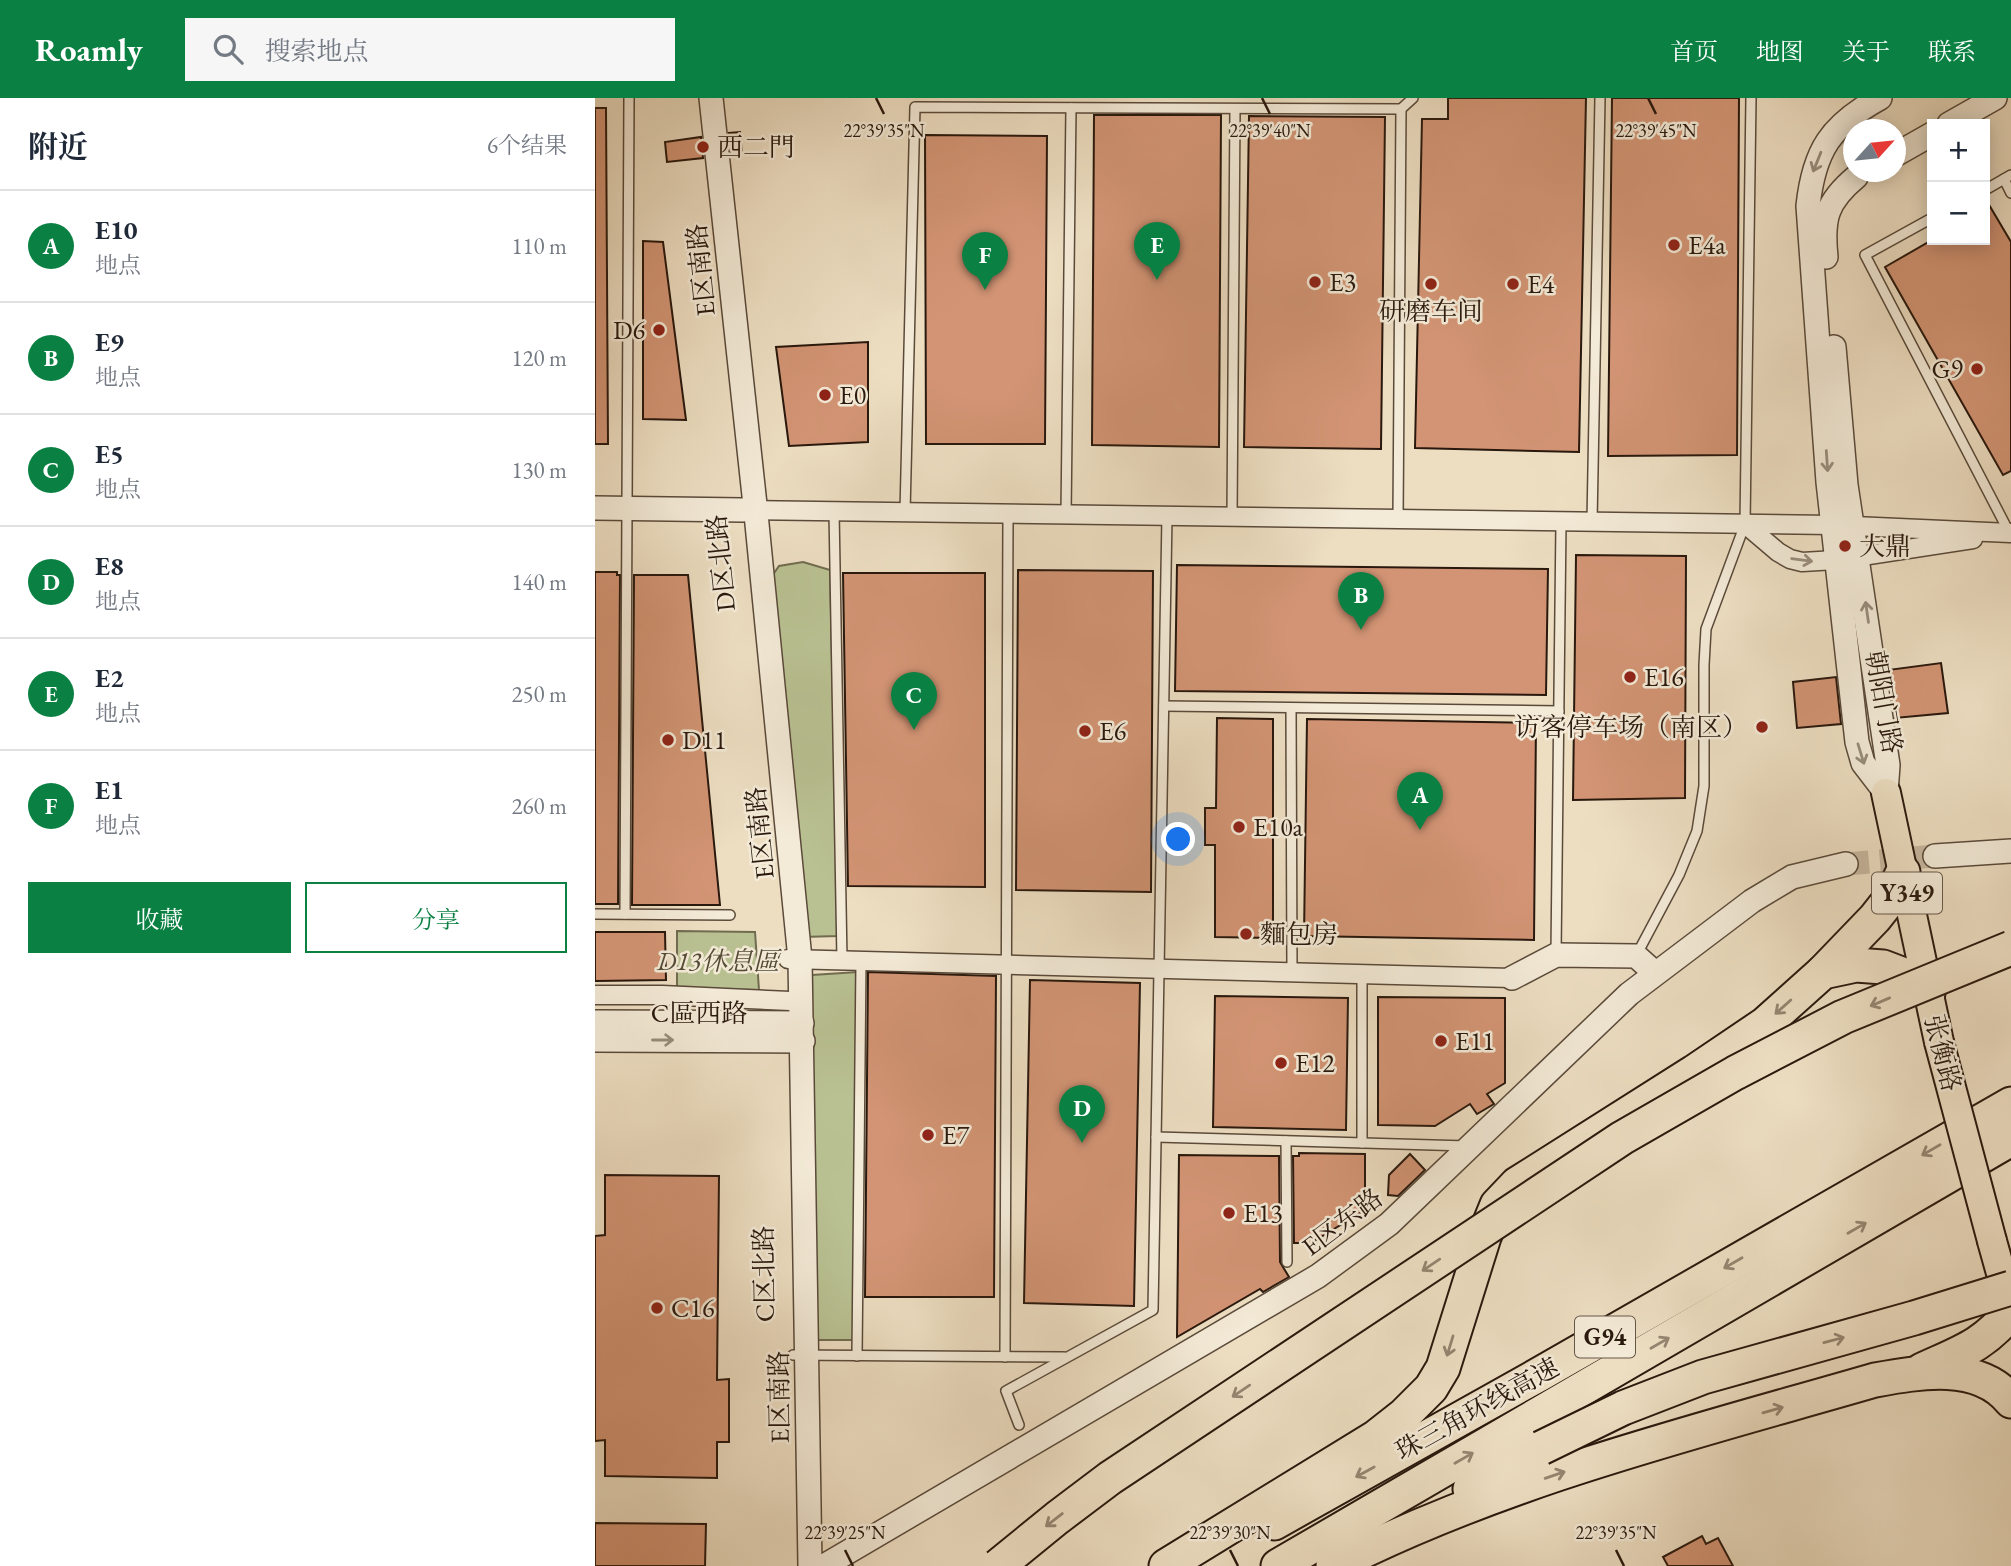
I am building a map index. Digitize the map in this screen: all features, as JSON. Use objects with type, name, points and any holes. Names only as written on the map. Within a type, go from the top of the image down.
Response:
[{"type":"highway","points":[[1165,1566],[1376,1437],[1405,1415],[1431,1388],[1443,1367],[1484,1237],[1497,1205],[1517,1184],[1765,1024],[1823,972],[1875,918],[1890,899],[1903,872]]},
{"type":"highway","points":[[998,1566],[1110,1478],[1622,1138],[1735,1073],[1843,1017],[2011,948]]},
{"type":"highway","points":[[1823,972],[1856,965],[1883,967],[1904,975],[1928,993]]},
{"type":"highway","name":"珠三角环线高速","points":[[1198,1566],[2011,1104]]},
{"type":"highway","name":"珠三角环线高速","points":[[1278,1566],[2011,1139]]},
{"type":"highway","points":[[1333,1566],[1371,1547],[1541,1448],[1623,1408],[1692,1381],[2011,1288]]},
{"type":"highway","points":[[1917,1372],[1983,1341],[1995,1332],[2011,1311]]},
{"type":"highway","points":[[1371,1547],[1498,1495],[1586,1465],[1875,1380],[1917,1372],[1945,1372],[1969,1376],[2004,1392],[2011,1401]]},
{"type":"main road","name":"张衡路","points":[[1886,793],[1939,1042],[2011,1311]]},
{"type":"street","name":"D区北路","points":[[698,98],[749,510]]},
{"type":"street","name":"E区南路","points":[[711,98],[794,959],[795,1026]]},
{"type":"street","name":"朝阳门路","points":[[1880,98],[1845,120],[1824,146],[1811,177],[1808,206],[1847,558],[1888,765],[1886,793]]},
{"type":"street","points":[[1956,119],[1988,100]]},
{"type":"street","points":[[1906,149],[1927,137]]},
{"type":"street","points":[[1808,206],[1848,182]]},
{"type":"street","name":"朝阳门路","points":[[1843,525],[1846,485],[1825,219],[1832,201],[1852,182]]},
{"type":"street","points":[[595,508],[1843,525],[2010,534]]},
{"type":"street","points":[[1745,524],[1790,559],[1813,562],[2010,534]]},
{"type":"street","points":[[1934,856],[2011,851]]},
{"type":"street","name":"E区东路","points":[[824,1566],[1318,1276],[1389,1224],[1629,994],[1655,973],[1752,901],[1793,877],[1846,864]]},
{"type":"street","points":[[794,959],[1512,978],[1556,955],[1636,956],[1655,973]]},
{"type":"street","points":[[595,995],[662,995],[795,1026]]},
{"type":"street","points":[[595,1022],[795,1026]]},
{"type":"street","name":"C區西路","points":[[595,1040],[795,1026]]},
{"type":"street","name":"C区北路","points":[[795,1026],[800,1356],[799,1566]]},
{"type":"street","name":"E区南路","points":[[800,1356],[810,1566]]},
{"type":"lane","points":[[625,914],[629,98]]},
{"type":"lane","points":[[905,512],[915,107],[1401,109],[1413,98]]},
{"type":"lane","points":[[1592,522],[1599,98]]},
{"type":"lane","points":[[1636,956],[1679,875],[1697,831],[1704,786],[1706,629],[1745,524],[1751,98]]},
{"type":"lane","points":[[1066,515],[1070,108]]},
{"type":"lane","points":[[1232,517],[1235,108]]},
{"type":"lane","points":[[1398,519],[1401,109]]},
{"type":"lane","points":[[1990,187],[2007,177],[2011,193]]},
{"type":"lane","points":[[1927,221],[1865,255],[2010,534]]},
{"type":"lane","points":[[834,511],[842,960]]},
{"type":"lane","points":[[1005,1357],[1008,514]]},
{"type":"lane","points":[[1019,1424],[1006,1391],[1153,1310],[1167,516]]},
{"type":"lane","points":[[1556,955],[1561,522]]},
{"type":"lane","points":[[1164,706],[1559,711]]},
{"type":"lane","points":[[1291,708],[1292,972]]},
{"type":"lane","points":[[595,914],[730,915]]},
{"type":"lane","points":[[857,1356],[861,961]]},
{"type":"lane","points":[[1361,974],[1362,1143]]},
{"type":"lane","points":[[1156,1137],[1472,1146]]},
{"type":"lane","points":[[1286,1141],[1287,1262]]},
{"type":"lane","points":[[800,1356],[1066,1357]]},
{"type":"green space","points":[[803,562],[830,570],[838,936],[802,937],[770,579],[779,566]]},
{"type":"green space","name":"D13休息區","points":[[677,931],[755,932],[759,990],[677,989]]},
{"type":"green space","points":[[858,972],[856,1340],[810,1340],[812,975]]},
{"type":"building","name":"E4","points":[[1448,98],[1586,98],[1579,452],[1415,448],[1422,119],[1448,119]]},
{"type":"building","name":"E4a","points":[[1612,98],[1739,98],[1737,455],[1608,456]]},
{"type":"building","points":[[595,108],[606,108],[608,444],[595,444]]},
{"type":"building","points":[[1094,115],[1221,115],[1219,447],[1092,445]]},
{"type":"building","name":"E3","points":[[1249,116],[1385,117],[1381,449],[1244,447]]},
{"type":"building","points":[[740,132],[742,153],[731,154],[729,133]]},
{"type":"building","points":[[925,135],[1047,136],[1045,444],[926,444]]},
{"type":"building","points":[[701,137],[703,158],[667,162],[665,142]]},
{"type":"building","name":"G9","points":[[1990,206],[2011,242],[2011,471],[2003,475],[1885,267],[1927,243],[1927,245],[1990,245]]},
{"type":"building","name":"D6","points":[[643,241],[663,242],[686,420],[643,419]]},
{"type":"building","name":"E0","points":[[868,342],[868,442],[789,446],[776,347]]},
{"type":"building","name":"E16","points":[[1576,555],[1686,556],[1685,798],[1573,800]]},
{"type":"building","points":[[1177,565],[1548,569],[1546,695],[1175,691]]},
{"type":"building","name":"E6","points":[[1018,570],[1153,571],[1151,892],[1016,890]]},
{"type":"building","points":[[595,572],[617,572],[617,575],[620,575],[618,904],[595,904]]},
{"type":"building","points":[[843,573],[985,573],[985,887],[848,886]]},
{"type":"building","name":"D11","points":[[634,575],[688,575],[720,905],[632,905]]},
{"type":"building","points":[[1941,663],[1948,713],[1895,718],[1888,670]]},
{"type":"building","points":[[1836,677],[1841,724],[1797,728],[1793,682]]},
{"type":"building","name":"E10a","points":[[1217,718],[1273,719],[1273,938],[1215,937],[1215,845],[1205,845],[1205,808],[1216,808]]},
{"type":"building","points":[[1307,719],[1536,723],[1534,940],[1304,936]]},
{"type":"building","points":[[595,932],[665,932],[666,980],[595,981]]},
{"type":"building","name":"E7","points":[[868,972],[996,976],[994,1297],[865,1297]]},
{"type":"building","points":[[1030,980],[1140,983],[1134,1306],[1024,1303]]},
{"type":"building","name":"E12","points":[[1215,996],[1348,998],[1346,1130],[1213,1127]]},
{"type":"building","name":"E11","points":[[1378,997],[1505,998],[1505,1083],[1487,1094],[1494,1104],[1477,1114],[1470,1104],[1435,1126],[1378,1125]]},
{"type":"building","points":[[1299,1153],[1365,1154],[1365,1210],[1311,1243],[1294,1243],[1293,1156],[1299,1156]]},
{"type":"building","points":[[1410,1154],[1425,1170],[1398,1196],[1388,1195],[1389,1175]]},
{"type":"building","name":"E13","points":[[1179,1155],[1279,1156],[1280,1262],[1289,1277],[1263,1292],[1260,1289],[1177,1337]]},
{"type":"building","name":"C16","points":[[605,1175],[719,1176],[717,1380],[729,1379],[729,1442],[717,1442],[717,1478],[605,1476],[605,1440],[595,1441],[595,1236],[605,1235]]},
{"type":"building","points":[[595,1523],[706,1524],[705,1566],[595,1566]]},
{"type":"building","points":[[1702,1536],[1706,1544],[1718,1538],[1733,1566],[1668,1566],[1663,1557]]},
{"type":"tunnel","points":[[1846,864],[1935,856]]},
{"type":"place","name":"西二門","points":[[703,147]]},
{"type":"place","name":"E4a","points":[[1674,245]]},
{"type":"place","name":"E2","points":[[1157,280]]},
{"type":"place","name":"E3","points":[[1315,282]]},
{"type":"place","name":"研磨车间","points":[[1431,284]]},
{"type":"place","name":"E4","points":[[1513,284]]},
{"type":"place","name":"E1","points":[[985,290]]},
{"type":"place","name":"D6","points":[[659,330]]},
{"type":"place","name":"G9","points":[[1977,369]]},
{"type":"place","name":"E0","points":[[825,395]]},
{"type":"place","name":"大鼎","points":[[1845,546]]},
{"type":"place","name":"E9","points":[[1361,630]]},
{"type":"place","name":"E16","points":[[1630,677]]},
{"type":"place","name":"访客停车场（南区）","points":[[1762,727]]},
{"type":"place","name":"E5","points":[[914,730]]},
{"type":"place","name":"E6","points":[[1085,731]]},
{"type":"place","name":"D11","points":[[668,740]]},
{"type":"place","name":"E10a","points":[[1239,827]]},
{"type":"place","name":"E10","points":[[1420,830]]},
{"type":"place","name":"麵包房","points":[[1246,934]]},
{"type":"place","name":"E11","points":[[1441,1041]]},
{"type":"place","name":"E12","points":[[1281,1063]]},
{"type":"place","name":"E7","points":[[928,1135]]},
{"type":"place","name":"E8","points":[[1082,1143]]},
{"type":"place","name":"E13","points":[[1229,1213]]},
{"type":"place","name":"C16","points":[[657,1308]]}]
